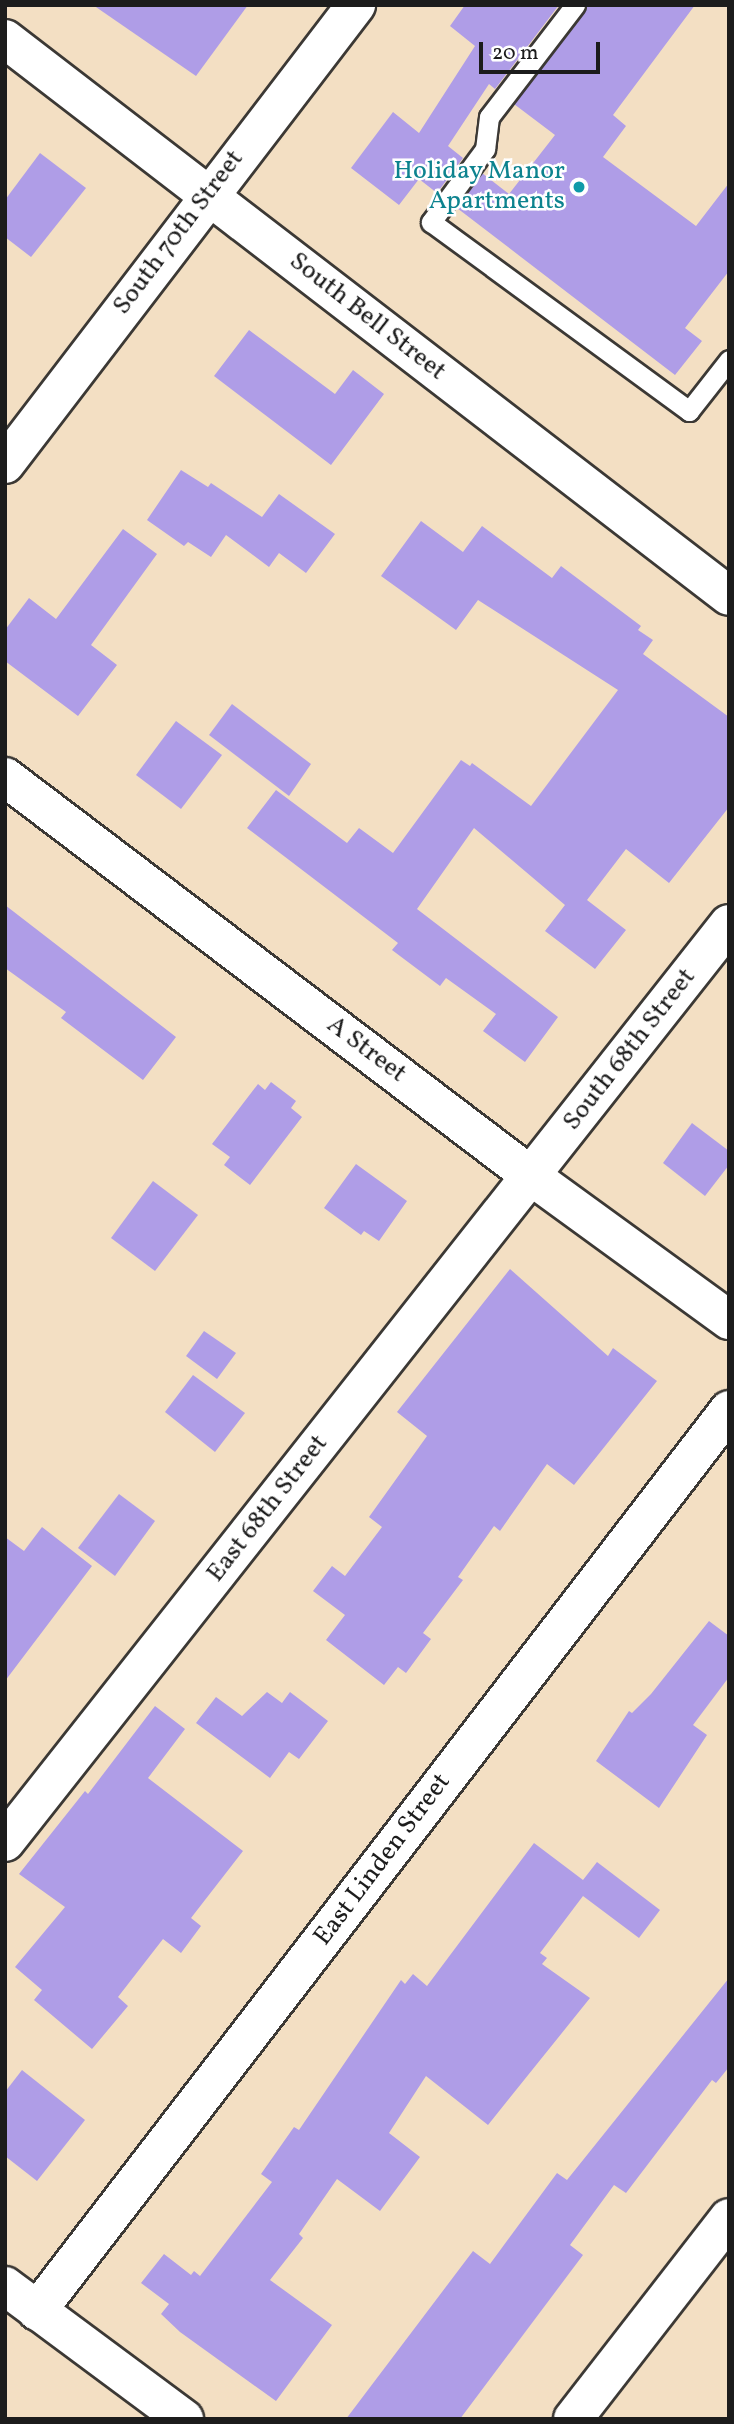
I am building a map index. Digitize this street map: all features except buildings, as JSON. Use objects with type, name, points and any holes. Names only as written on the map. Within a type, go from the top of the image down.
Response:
[{"type":"street","name":"South 70th Street","points":[[5,464],[208,195],[356,5]]},
{"type":"street","name":"South Bell Street","points":[[5,39],[729,596]]},
{"type":"street","name":"A Street","points":[[5,776],[531,1176],[729,1320]]},
{"type":"street","name":"South 68th Street","points":[[531,1176],[723,943]]},
{"type":"street","name":"East 68th Street","points":[[5,1842],[531,1176]]},
{"type":"street","name":"East Linden Street","points":[[37,2311],[729,1409]]},
{"type":"street","points":[[573,2419],[729,2218]]},
{"type":"street","points":[[5,2286],[184,2419]]},
{"type":"lane","points":[[575,5],[489,117],[485,149],[431,222],[689,411],[729,360]]},
{"type":"place","name":"Holiday Manor Apartments","points":[[579,187]]}]
